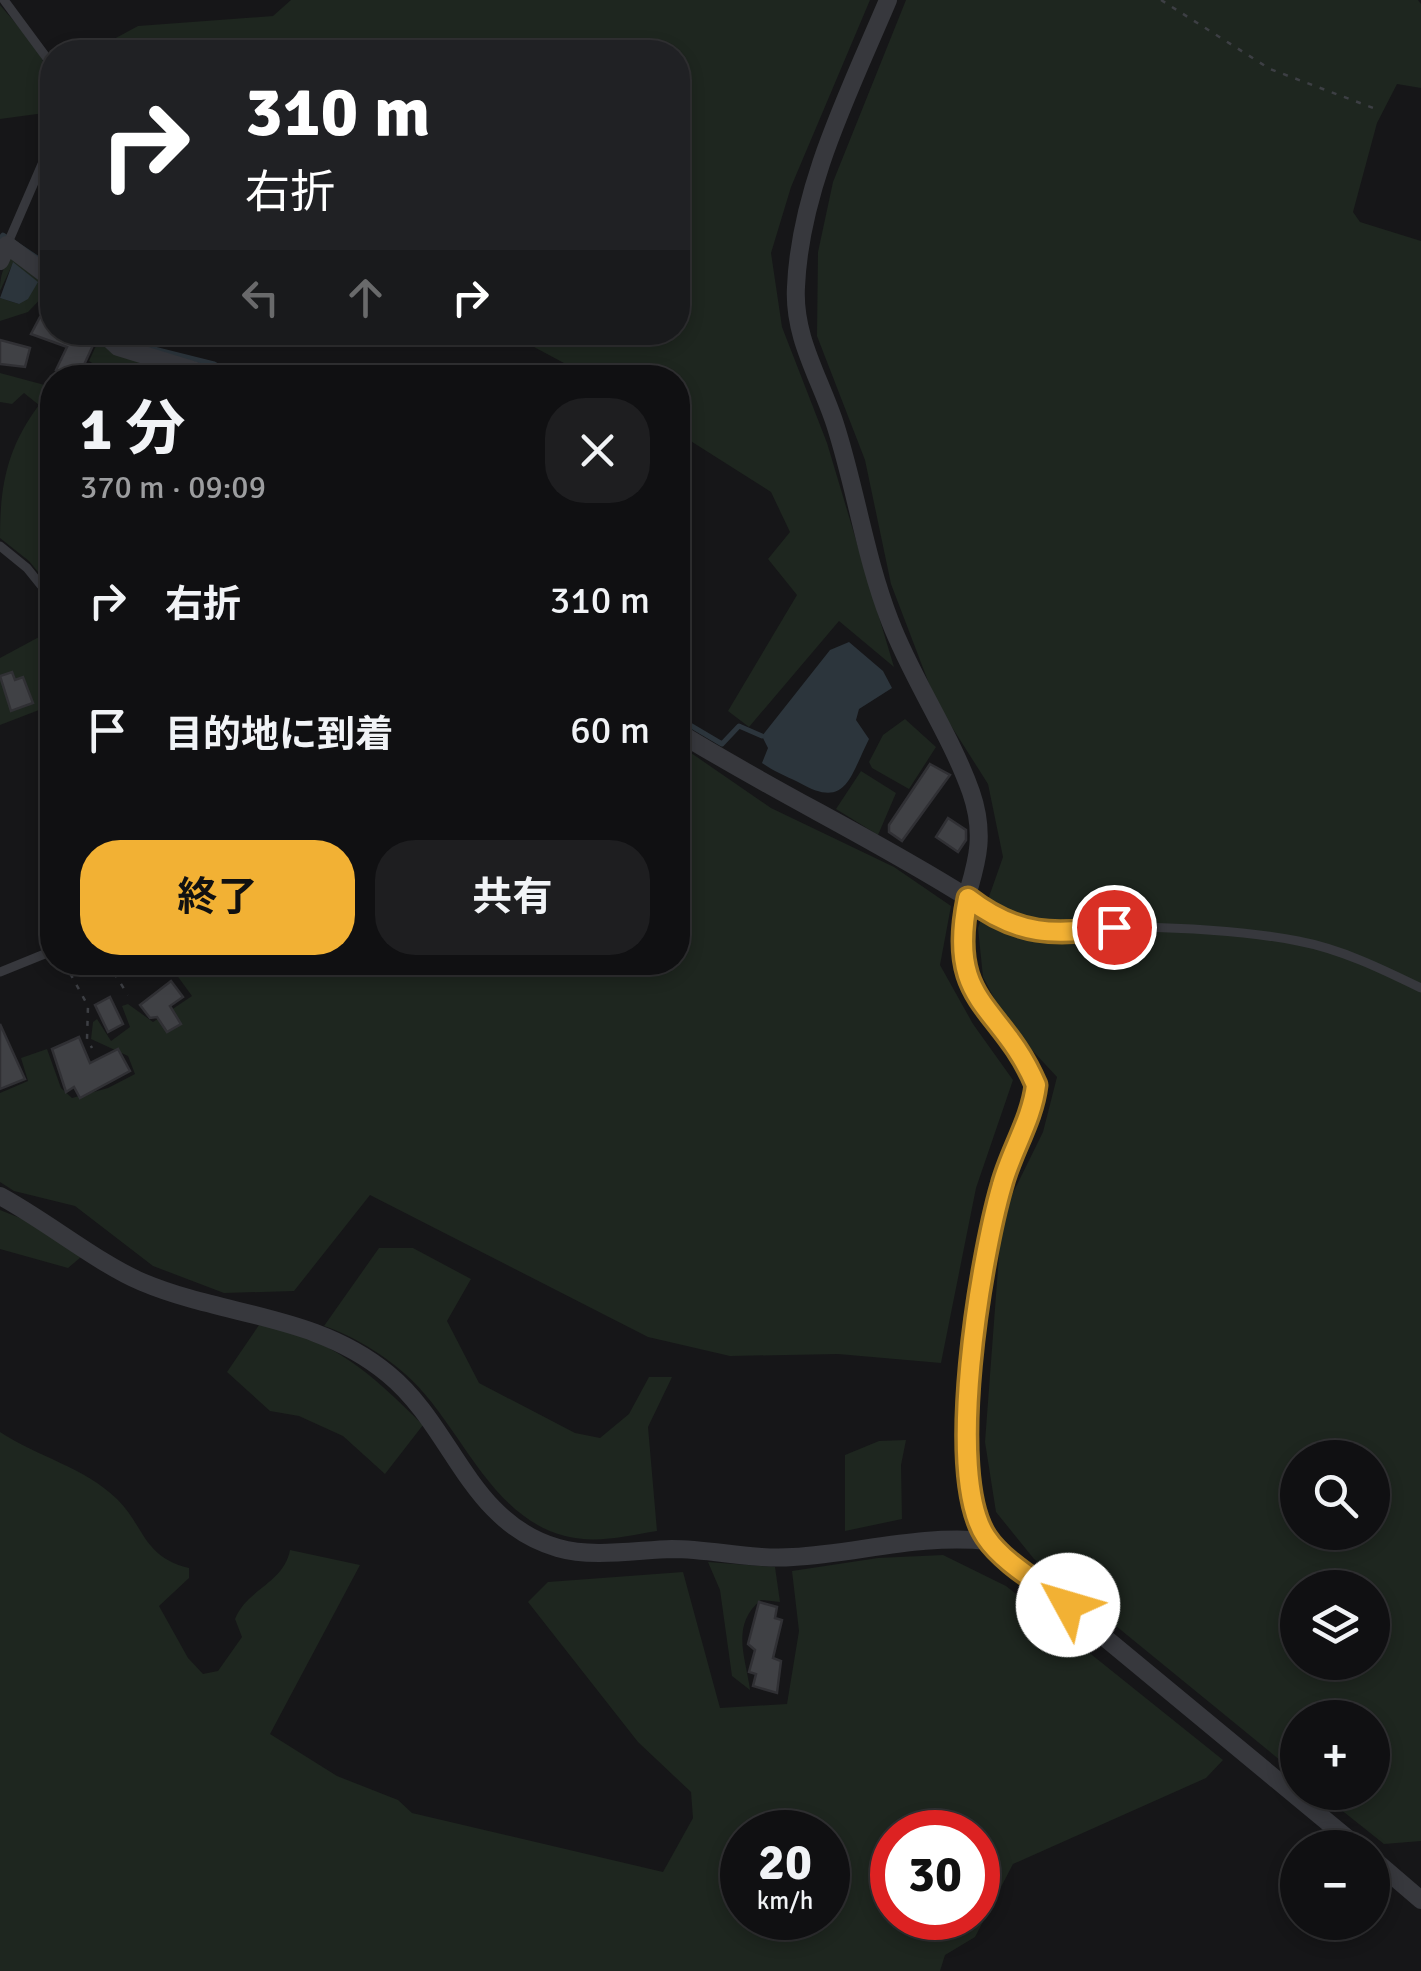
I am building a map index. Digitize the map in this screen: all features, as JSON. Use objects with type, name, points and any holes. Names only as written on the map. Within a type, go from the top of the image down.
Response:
[{"type":"street","points":[[888,0],[818,178],[800,236],[795,290],[798,334],[846,457],[874,576],[892,626],[971,792],[981,834],[978,871],[960,935],[969,981],[1036,1085],[999,1194],[980,1284],[968,1480],[972,1504],[988,1540],[1338,1830]]},
{"type":"street","points":[[4,253],[40,272]]},
{"type":"street","points":[[116,345],[177,365]]},
{"type":"street","points":[[690,740],[766,787],[886,846],[968,898]]},
{"type":"street","points":[[0,1196],[137,1280],[169,1293],[289,1320],[348,1346],[390,1375],[428,1418],[490,1509],[508,1525],[563,1550],[678,1549],[793,1558],[949,1536],[988,1540]]},
{"type":"street","points":[[1390,1873],[1421,1900]]},
{"type":"lane","points":[[4,0],[40,49]]},
{"type":"lane","points":[[4,253],[40,169]]},
{"type":"lane","points":[[0,546],[40,584]]},
{"type":"lane","points":[[968,898],[996,919],[1056,934],[1161,928],[1296,940],[1332,949],[1421,988]]},
{"type":"lane","points":[[0,972],[40,955]]},
{"type":"path","points":[[1161,0],[1270,69],[1376,109]]},
{"type":"path","points":[[71,975],[88,1006],[87,1039],[92,1048]]},
{"type":"path","points":[[115,975],[128,995]]},
{"type":"shaded area","points":[[291,0],[870,0],[791,187],[771,253],[782,327],[827,443],[894,667],[839,621],[749,727],[728,711],[797,595],[768,559],[790,532],[771,492],[690,441],[690,365],[568,365],[530,345],[690,345],[690,40],[112,40],[138,26],[273,16]]},
{"type":"shaded area","points":[[906,0],[1418,0],[1421,4],[1421,88],[1397,84],[1377,123],[1353,212],[1360,222],[1421,241],[1421,1841],[1390,1844],[1390,1830],[1366,1830],[1341,1810],[1390,1810],[1390,1700],[1280,1700],[1280,1760],[1034,1559],[996,1512],[985,1442],[1002,1215],[1043,1132],[1057,1077],[1007,1023],[983,977],[978,928],[1003,857],[988,784],[936,702],[891,584],[865,460],[817,336],[818,252],[833,182]]},
{"type":"shaded area","points":[[0,5],[40,55],[40,114],[0,119]]},
{"type":"shaded area","points":[[16,255],[40,273],[40,299],[28,312],[0,321],[0,298],[19,304],[13,263],[0,291],[8,262]]},
{"type":"shaded area","points":[[13,262],[38,282],[28,299],[19,304],[0,298]]},
{"type":"shaded area","points":[[96,345],[121,345],[174,365],[96,365],[89,361]]},
{"type":"shaded area","points":[[0,373],[40,384],[40,574],[0,538],[8,468],[19,436],[39,405],[24,393],[12,404],[0,402]]},
{"type":"shaded area","points":[[40,636],[40,710],[0,725],[0,658]]},
{"type":"shaded area","points":[[849,642],[883,671],[892,688],[859,709],[856,720],[869,739],[844,786],[827,793],[762,763],[768,748],[762,736],[830,650]]},
{"type":"shaded area","points":[[905,719],[936,747],[909,789],[872,768],[869,762],[883,735]]},
{"type":"shaded area","points":[[690,752],[771,808],[894,867],[951,906],[940,965],[973,1024],[1013,1080],[976,1188],[941,1363],[838,1354],[730,1356],[648,1337],[370,1195],[294,1291],[224,1293],[153,1266],[75,1206],[14,1191],[0,1182],[0,1093],[28,1081],[21,1058],[47,1049],[61,1088],[72,1098],[108,1088],[135,1074],[128,1056],[91,1039],[93,1022],[97,1019],[111,1041],[130,1027],[122,1006],[128,1004],[153,1022],[192,996],[177,975],[690,975]]},
{"type":"shaded area","points":[[861,771],[896,793],[878,835],[836,809]]},
{"type":"shaded area","points":[[0,1210],[35,1224],[81,1257],[68,1268],[0,1249]]},
{"type":"shaded area","points":[[379,1248],[413,1248],[471,1279],[447,1321],[479,1383],[575,1433],[600,1438],[629,1414],[649,1377],[672,1377],[648,1427],[657,1531],[588,1539],[565,1536],[538,1525],[495,1488],[424,1393],[404,1373],[366,1346],[324,1326]]},
{"type":"shaded area","points":[[259,1325],[330,1348],[368,1374],[423,1425],[385,1474],[343,1436],[299,1416],[270,1411],[227,1372]]},
{"type":"shaded area","points":[[0,1432],[104,1488],[126,1510],[153,1549],[189,1568],[189,1578],[159,1606],[188,1658],[203,1674],[218,1671],[242,1637],[235,1619],[248,1600],[281,1570],[290,1550],[360,1565],[270,1734],[337,1776],[398,1800],[412,1813],[663,1872],[693,1818],[691,1792],[638,1742],[528,1602],[548,1582],[683,1572],[720,1708],[787,1704],[799,1631],[792,1571],[878,1558],[943,1555],[1006,1586],[1223,1760],[1206,1778],[1013,1864],[1000,1889],[1000,1810],[870,1810],[870,1940],[970,1940],[945,1955],[940,1971],[0,1971]]},
{"type":"shaded area","points":[[906,1440],[901,1465],[902,1519],[845,1531],[845,1455],[879,1441]]},
{"type":"shaded area","points":[[708,1562],[775,1567],[780,1602],[761,1600],[751,1610],[743,1631],[750,1690],[732,1676],[720,1590]]},
{"type":"building","points":[[40,317],[40,337],[31,334]]},
{"type":"building","points":[[0,340],[30,348],[25,367],[0,364]]},
{"type":"building","points":[[61,345],[93,345],[84,365],[58,365],[67,347]]},
{"type":"building","points":[[12,672],[15,680],[23,677],[33,703],[11,711],[0,676]]},
{"type":"building","points":[[930,764],[950,775],[902,841],[889,832],[889,825]]},
{"type":"building","points":[[948,818],[966,830],[966,840],[958,852],[936,837]]},
{"type":"building","points":[[171,981],[183,997],[170,1006],[181,1024],[167,1032],[157,1017],[150,1018],[140,1005]]},
{"type":"building","points":[[110,997],[123,1024],[108,1032],[95,1005]]},
{"type":"building","points":[[0,1024],[25,1079],[0,1089]]},
{"type":"building","points":[[79,1037],[90,1063],[118,1049],[130,1071],[80,1098],[74,1087],[66,1092],[52,1049]]},
{"type":"building","points":[[759,1602],[777,1607],[775,1618],[782,1620],[773,1658],[781,1661],[777,1693],[753,1686],[756,1674],[749,1672],[755,1650],[748,1644]]},
{"type":"waterway","points":[[0,239],[3,235],[40,260]]},
{"type":"waterway","points":[[146,347],[216,365]]},
{"type":"waterway","points":[[690,725],[722,744],[739,726],[762,736]]},
{"type":"route","points":[[1068,1605],[988,1540],[972,1504],[968,1480],[970,1411],[986,1242],[1036,1085],[1028,1067],[969,981],[961,957],[960,935],[968,898],[996,919],[1014,926],[1056,934],[1114,927]]}]
